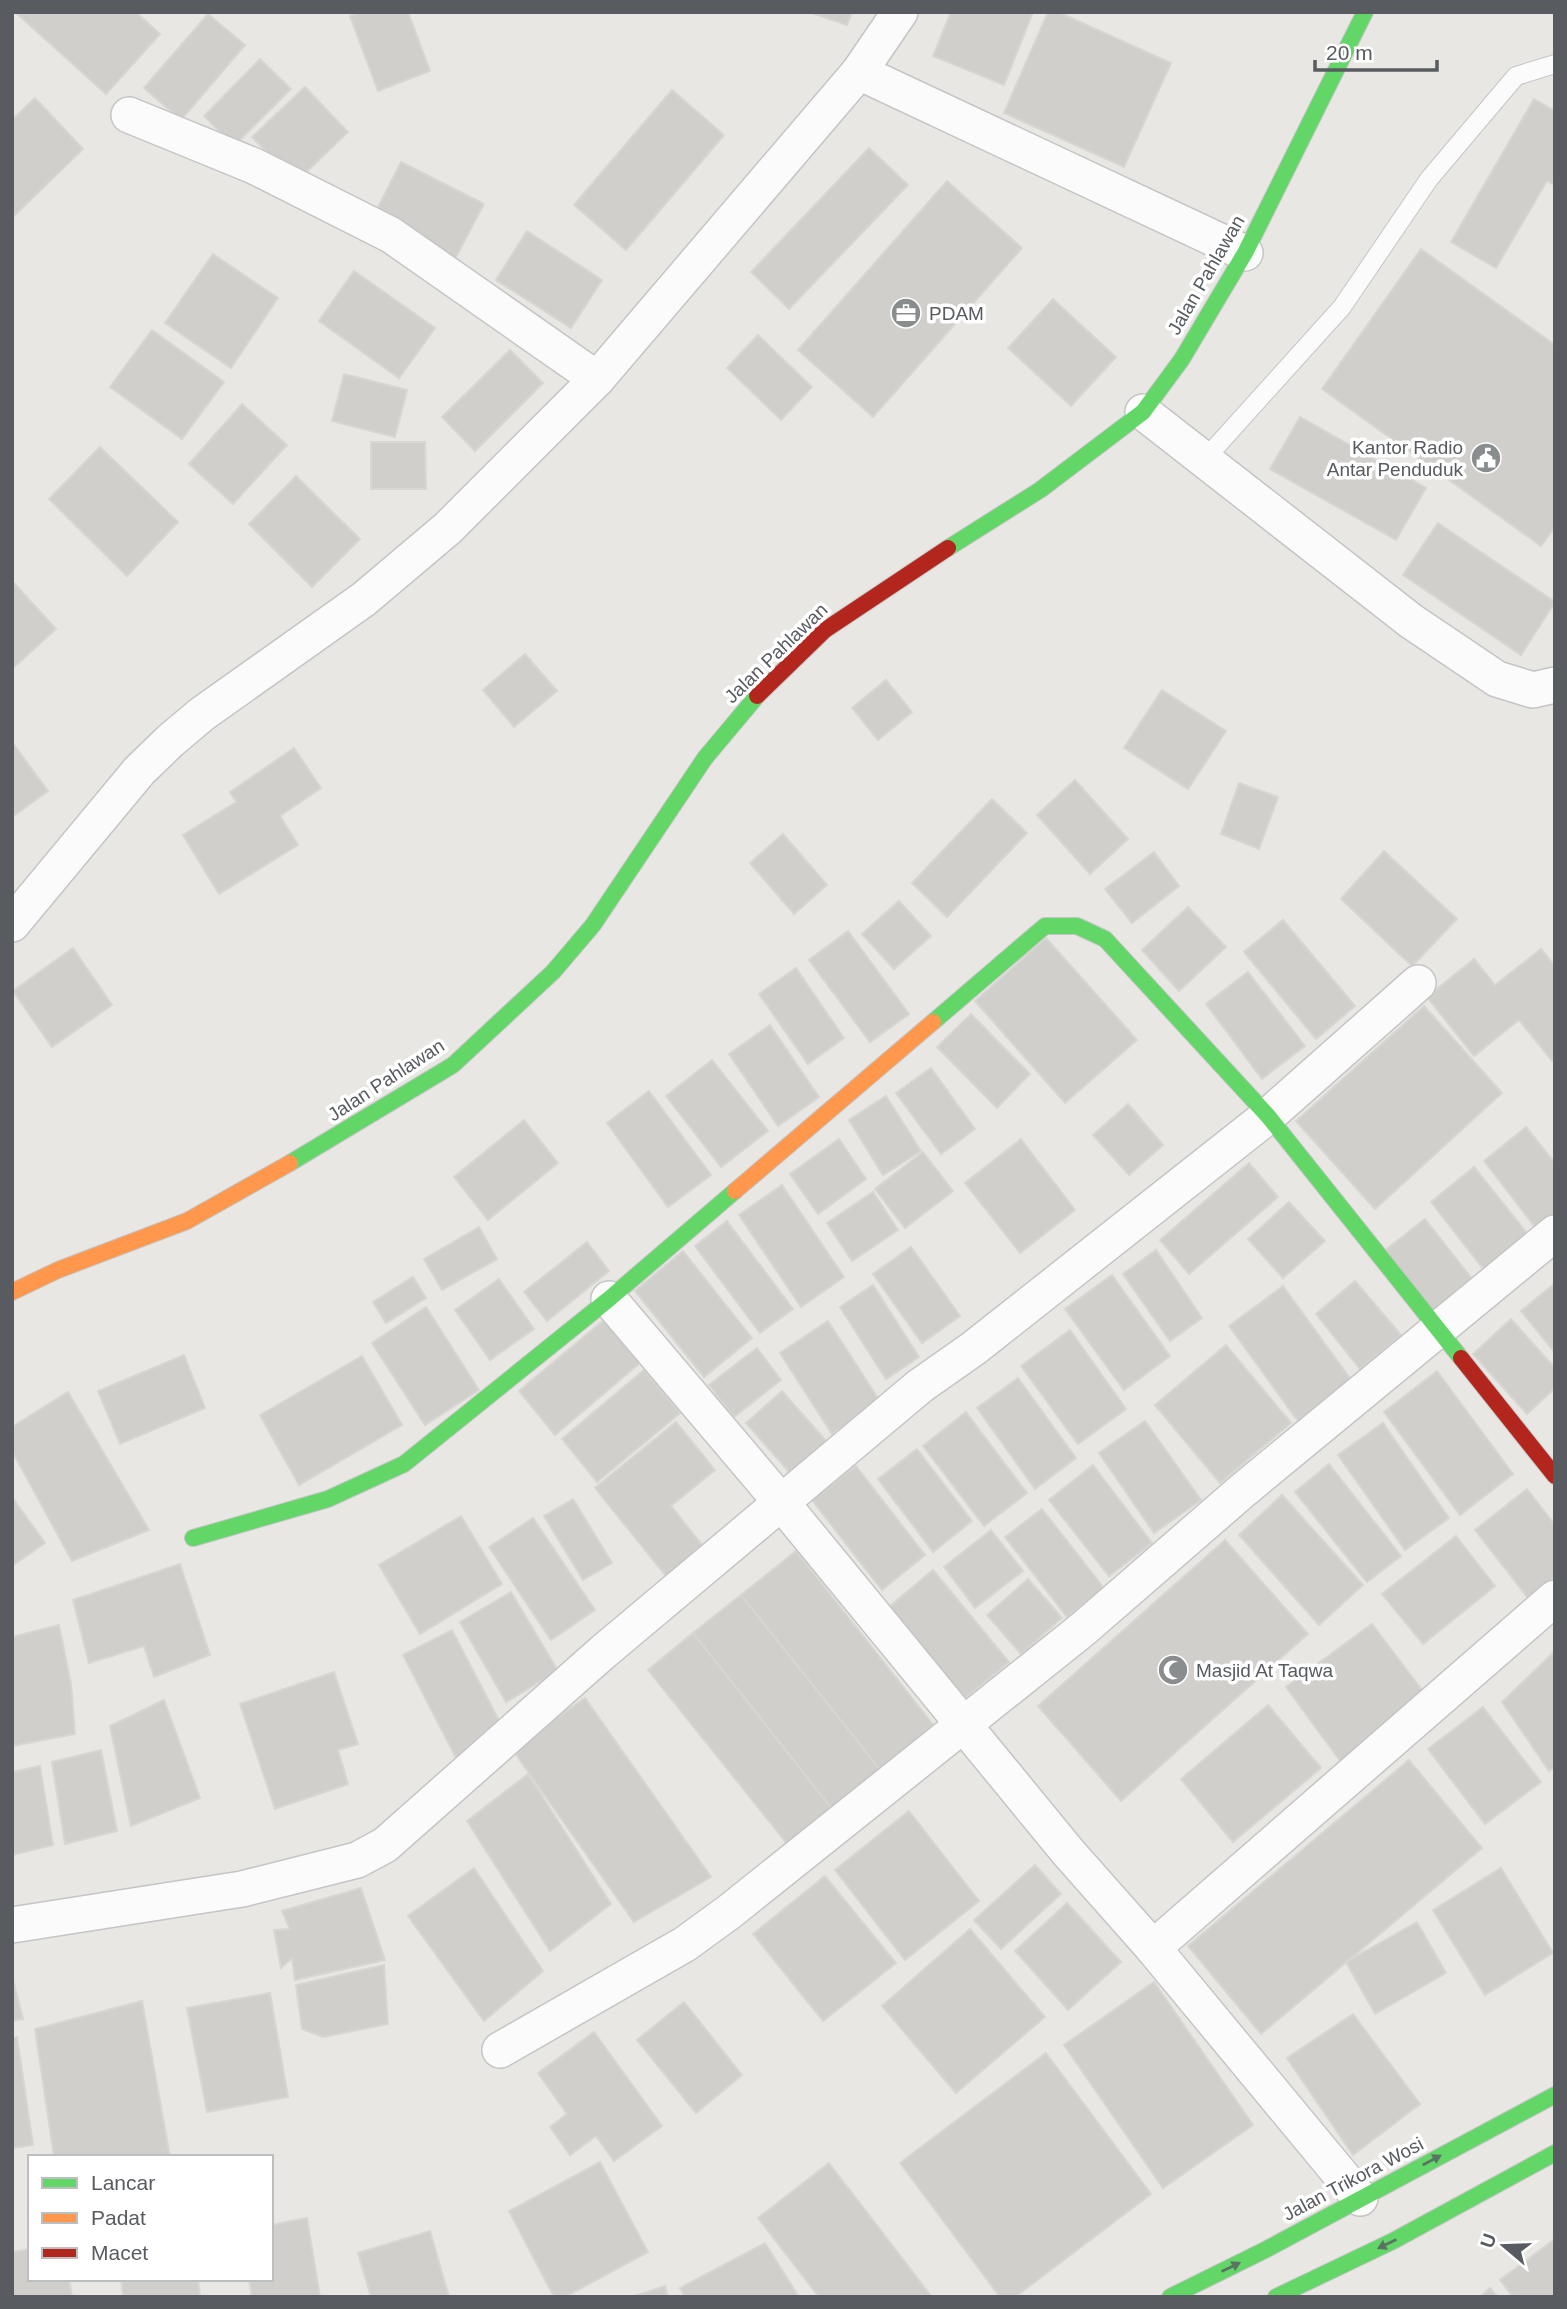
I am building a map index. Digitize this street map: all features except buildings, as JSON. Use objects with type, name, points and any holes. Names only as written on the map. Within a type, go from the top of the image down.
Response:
[{"type":"main road","name":"Jalan Pahlawan","points":[[12,1292],[58,1270],[187,1222],[323,1144],[453,1065],[553,972],[601,914],[705,758],[754,698],[825,630],[896,580],[1040,490],[1143,412],[1182,359],[1245,253],[1365,12]]},
{"type":"main road","points":[[193,1538],[330,1499],[377,1480],[404,1464],[609,1299],[1045,926],[1077,925],[1091,929],[1105,939],[1268,1116],[1436,1331],[1555,1476]]},
{"type":"main road","name":"Jalan Trikora Wosi","points":[[1170,2297],[1265,2250],[1555,2095]]},
{"type":"main road","points":[[1288,2294],[1393,2241],[1555,2153]]},
{"type":"street","points":[[12,924],[139,771],[170,741],[202,714],[363,599],[448,528],[597,380],[859,72],[900,12]]},
{"type":"street","points":[[859,72],[1245,253]]},
{"type":"street","points":[[128,115],[254,166],[391,235],[597,380]]},
{"type":"street","points":[[1143,412],[1411,621],[1497,679],[1533,690],[1555,685]]},
{"type":"street","points":[[12,1926],[242,1889],[357,1860],[385,1845],[603,1652],[920,1386],[974,1348],[1268,1116],[1418,983]]},
{"type":"street","points":[[500,2050],[685,1944],[729,1912],[1083,1629],[1242,1491],[1555,1233]]},
{"type":"street","points":[[609,1299],[781,1502],[1068,1852],[1153,1948],[1360,2198]]},
{"type":"street","points":[[1153,1948],[1555,1598]]},
{"type":"lane","points":[[1205,459],[1342,307],[1429,179],[1516,76],[1555,64]]},
{"type":"traffic: fast","points":[[948,548],[1040,490],[1143,412],[1182,359],[1245,253],[1365,12]]},
{"type":"traffic: fast","points":[[290,1163],[453,1065],[553,972],[593,925],[705,758],[757,696]]},
{"type":"traffic: fast","points":[[933,1022],[1045,926],[1077,926],[1105,939],[1268,1116],[1461,1358]]},
{"type":"traffic: fast","points":[[193,1538],[328,1499],[404,1464],[609,1299],[735,1191]]},
{"type":"traffic: fast","points":[[1170,2297],[1265,2250],[1555,2095]]},
{"type":"traffic: fast","points":[[1276,2297],[1393,2241],[1555,2153]]},
{"type":"traffic: slow","points":[[735,1191],[933,1022]]},
{"type":"traffic: slow","points":[[12,1292],[58,1270],[187,1221],[290,1163]]},
{"type":"traffic: jam","points":[[757,696],[825,630],[948,548]]},
{"type":"traffic: jam","points":[[1461,1358],[1555,1476]]},
{"type":"place","name":"PDAM","points":[[906,313]]},
{"type":"place","name":"Kantor Radio Antar Penduduk","points":[[1486,458]]},
{"type":"place","name":"Masjid At Taqwa","points":[[1173,1670]]}]
